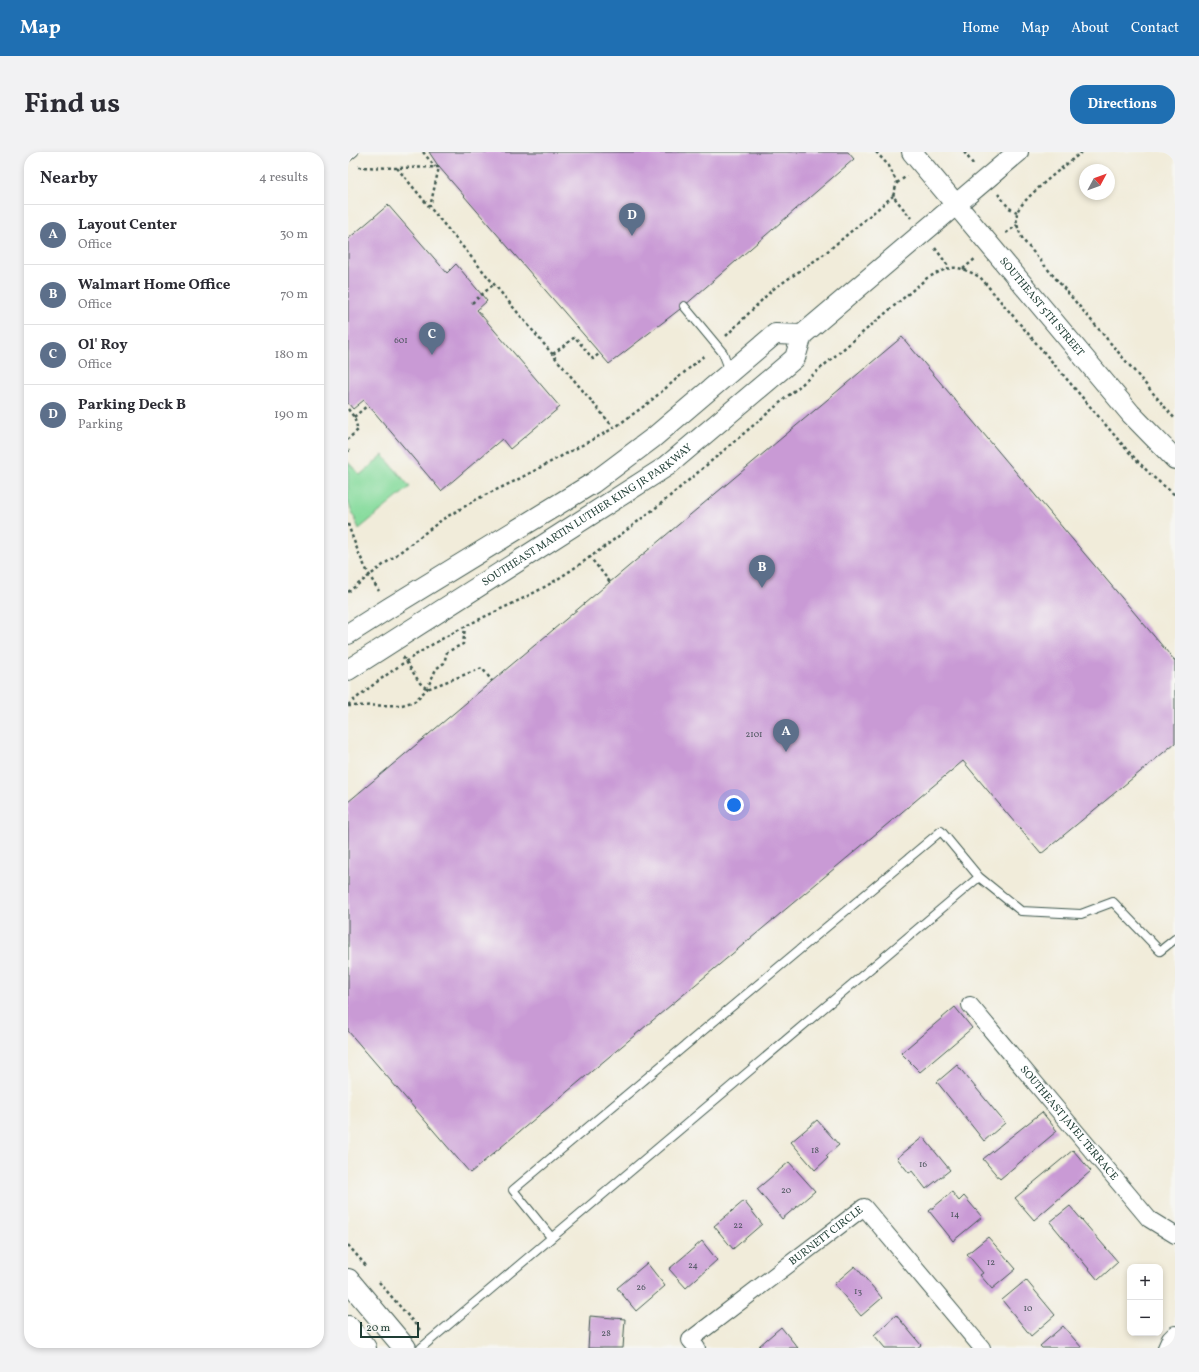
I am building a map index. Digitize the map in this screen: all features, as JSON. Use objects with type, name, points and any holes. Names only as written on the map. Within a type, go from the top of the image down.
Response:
[{"type":"main road","points":[[348,1280],[405,1348]]},
{"type":"main road","points":[[348,1327],[365,1348]]},
{"type":"street","name":"SOUTHEAST 5TH STREET","points":[[912,152],[1131,414],[1175,459]]},
{"type":"street","points":[[348,634],[593,482],[653,438],[775,334],[802,336],[1018,152]]},
{"type":"street","name":"SOUTHEAST MARTIN LUTHER KING JR PARKWAY","points":[[348,670],[667,466],[795,358],[802,336]]},
{"type":"street","name":"SOUTHEAST JAYEL TERRACE","points":[[970,1005],[1149,1219],[1175,1235]]},
{"type":"street","name":"BURNETT CIRCLE","points":[[697,1348],[690,1340],[864,1207],[982,1348]]},
{"type":"street","points":[[1166,1348],[1170,1339],[1175,1334]]},
{"type":"lane","points":[[348,157],[354,152]]},
{"type":"lane","points":[[684,306],[724,353],[730,372]]},
{"type":"lane","points":[[551,1237],[513,1190],[941,831],[979,877],[1021,910],[1081,914],[1113,902],[1160,951],[1175,939]]},
{"type":"lane","points":[[421,1348],[979,877]]},
{"type":"path","points":[[423,152],[435,167]]},
{"type":"path","points":[[876,152],[888,166],[897,183]]},
{"type":"path","points":[[1082,152],[1026,199],[1017,212],[1017,225],[1023,240],[1175,419]]},
{"type":"path","points":[[355,167],[440,167],[430,207]]},
{"type":"path","points":[[397,168],[614,428]]},
{"type":"path","points":[[723,339],[772,290],[823,255],[893,196],[897,183],[904,178]]},
{"type":"path","points":[[893,196],[903,209]]},
{"type":"path","points":[[1009,208],[1017,212]]},
{"type":"path","points":[[1008,231],[1017,225]]},
{"type":"path","points":[[945,260],[949,267],[963,269],[980,277],[1127,450],[1152,476],[1175,495]]},
{"type":"path","points":[[963,269],[971,262]]},
{"type":"path","points":[[472,303],[494,284]]},
{"type":"path","points":[[553,354],[575,337],[594,359],[600,353]]},
{"type":"path","points":[[348,592],[368,575],[443,519],[473,501],[614,428],[647,404],[710,351]]},
{"type":"path","points":[[354,417],[368,405]]},
{"type":"path","points":[[348,409],[354,417],[358,430],[348,439]]},
{"type":"path","points":[[348,524],[368,575],[379,593]]},
{"type":"path","points":[[589,556],[610,582]]},
{"type":"path","points":[[348,706],[402,705],[415,701],[427,689],[436,669],[444,662],[447,652],[463,644],[465,626]]},
{"type":"path","points":[[400,653],[420,683],[427,689]]},
{"type":"path","points":[[427,689],[482,668],[492,681]]},
{"type":"path","points":[[348,1245],[367,1268]]},
{"type":"path","points":[[377,1279],[429,1341]]},
{"type":"green space","points":[[383,455],[410,487],[359,529],[348,502],[348,462],[360,475]]},
{"type":"building","points":[[429,152],[848,152],[854,159],[684,306],[609,364],[439,167]]},
{"type":"building","points":[[388,205],[447,273],[456,264],[487,301],[477,310],[560,407],[510,449],[502,439],[441,491],[364,400],[353,409],[348,403],[348,239]]},
{"type":"building","points":[[902,337],[1175,661],[1175,743],[1041,854],[963,761],[470,1173],[348,1031],[348,802]]},
{"type":"building","points":[[955,1007],[972,1028],[920,1072],[901,1053]]},
{"type":"building","points":[[957,1065],[1005,1123],[984,1141],[937,1082]]},
{"type":"building","points":[[1042,1112],[1057,1131],[1000,1179],[983,1159]]},
{"type":"building","points":[[817,1120],[839,1145],[826,1156],[828,1158],[815,1170],[791,1142]]},
{"type":"building","points":[[923,1137],[950,1170],[926,1189],[912,1171],[909,1173],[897,1158]]},
{"type":"building","points":[[1073,1150],[1091,1171],[1034,1220],[1015,1198]]},
{"type":"building","points":[[789,1162],[815,1191],[782,1219],[757,1189]]},
{"type":"building","points":[[952,1192],[959,1201],[964,1196],[982,1217],[953,1241],[929,1211]]},
{"type":"building","points":[[744,1201],[762,1224],[733,1249],[714,1226]]},
{"type":"building","points":[[1070,1206],[1118,1262],[1098,1280],[1050,1222]]},
{"type":"building","points":[[988,1237],[1016,1269],[992,1289],[980,1275],[983,1273],[967,1254]]},
{"type":"building","points":[[702,1241],[717,1260],[686,1288],[669,1269]]},
{"type":"building","points":[[647,1263],[665,1286],[636,1311],[617,1288]]},
{"type":"building","points":[[855,1266],[882,1298],[861,1316],[834,1284]]},
{"type":"building","points":[[1026,1280],[1055,1315],[1031,1336],[1002,1300]]},
{"type":"building","points":[[896,1315],[921,1345],[917,1348],[885,1348],[874,1335]]},
{"type":"building","points":[[590,1316],[625,1319],[623,1348],[588,1348]]},
{"type":"building","points":[[1063,1326],[1082,1348],[1042,1348],[1040,1346]]},
{"type":"building","points":[[781,1327],[798,1348],[761,1348],[759,1346]]},
{"type":"place","name":"Parking Deck B","points":[[632,236]]},
{"type":"place","name":"Ol' Roy","points":[[432,355]]},
{"type":"place","name":"Walmart Home Office","points":[[762,588]]},
{"type":"place","name":"Layout Center","points":[[786,752]]}]
